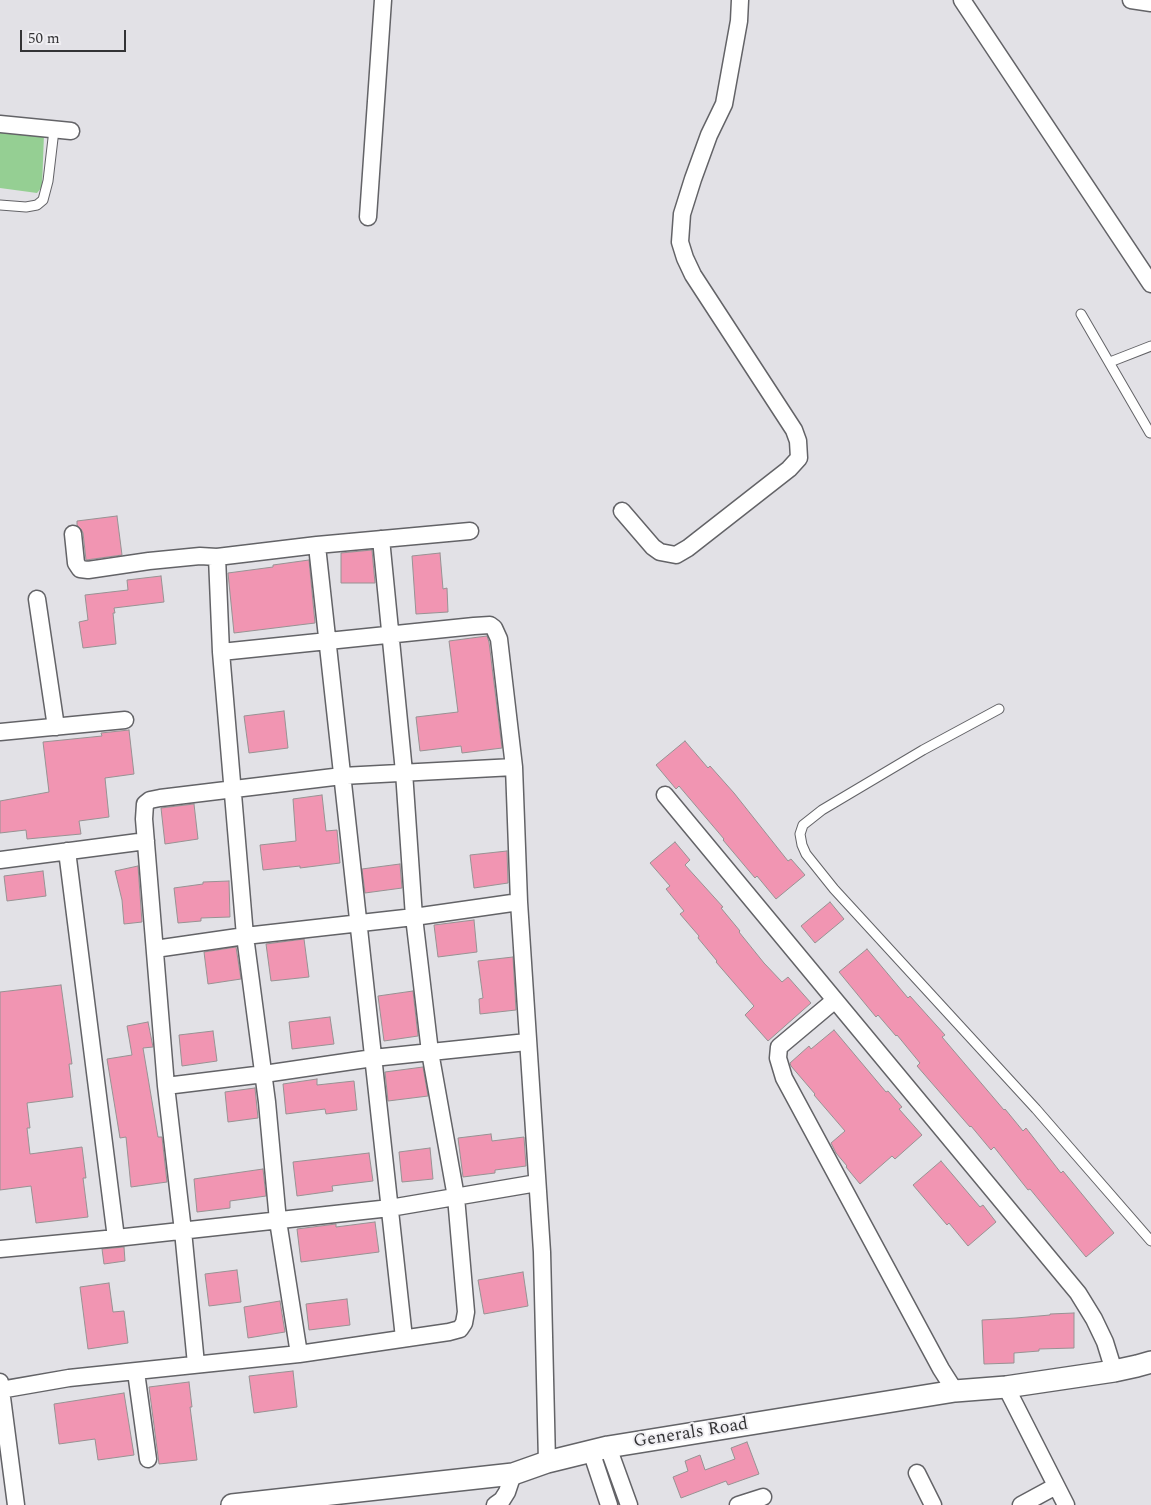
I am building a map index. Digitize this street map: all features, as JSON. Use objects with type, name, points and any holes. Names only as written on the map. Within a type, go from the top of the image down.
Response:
[{"type":"street","points":[[368,217],[383,0]]},
{"type":"street","points":[[622,511],[653,547],[660,552],[676,555],[688,548],[789,469],[798,458],[798,441],[794,430],[693,275],[680,242],[682,214],[693,179],[709,135],[724,104],[737,30],[740,0]]},
{"type":"street","points":[[962,0],[1151,284]]},
{"type":"street","points":[[1131,0],[1151,3]]},
{"type":"street","points":[[0,124],[71,131]]},
{"type":"street","points":[[73,534],[76,563],[80,569],[88,570],[149,561],[200,556],[218,557],[470,531]]},
{"type":"street","points":[[16,1505],[0,1387],[299,1354],[449,1332],[460,1329],[464,1323],[466,1312],[456,1198],[430,1052],[414,918],[404,772],[381,539]]},
{"type":"street","points":[[316,546],[404,1338]]},
{"type":"street","points":[[218,557],[221,652],[245,936],[264,1074],[278,1221],[299,1354]]},
{"type":"street","points":[[37,599],[56,727]]},
{"type":"street","points":[[221,652],[490,625],[494,628],[499,639],[514,767],[527,1042],[542,1252],[547,1462]]},
{"type":"street","points":[[0,732],[125,720]]},
{"type":"street","points":[[196,1364],[166,1086],[143,810],[145,804],[150,800],[160,798],[342,776],[514,767]]},
{"type":"street","points":[[665,795],[1078,1293],[1105,1342],[1114,1371]]},
{"type":"street","points":[[0,860],[146,841]]},
{"type":"street","points":[[67,851],[116,1238]]},
{"type":"street","points":[[155,948],[358,922],[414,918],[519,902]]},
{"type":"street","points":[[835,1000],[779,1047],[778,1058],[784,1078],[954,1391]]},
{"type":"street","points":[[166,1086],[373,1058],[527,1042]]},
{"type":"street","points":[[0,1249],[390,1208],[537,1183]]},
{"type":"street","name":"Generals Road","points":[[232,1505],[513,1474],[547,1462],[599,1449],[954,1391],[1006,1387],[1114,1371],[1151,1362]]},
{"type":"street","points":[[136,1372],[148,1459]]},
{"type":"street","points":[[1006,1387],[1066,1505]]},
{"type":"street","points":[[599,1449],[609,1505]]},
{"type":"street","points":[[599,1449],[630,1505]]},
{"type":"street","points":[[917,1473],[933,1505]]},
{"type":"street","points":[[495,1505],[502,1500],[507,1492],[513,1474]]},
{"type":"street","points":[[1021,1505],[1056,1486]]},
{"type":"street","points":[[738,1505],[762,1497]]},
{"type":"lane","points":[[0,204],[26,207],[37,205],[42,200],[48,181],[54,130]]},
{"type":"lane","points":[[1081,314],[1150,433]]},
{"type":"lane","points":[[1110,362],[1151,346]]},
{"type":"lane","points":[[999,709],[923,750],[822,810],[803,825],[800,834],[802,846],[806,854],[834,889],[1036,1109],[1151,1241]]},
{"type":"green space","points":[[0,131],[44,134],[42,187],[37,193],[0,188]]},
{"type":"building","points":[[117,516],[122,555],[86,560],[83,533],[77,525],[77,521]]},
{"type":"building","points":[[372,550],[375,583],[341,583],[341,553]]},
{"type":"building","points":[[440,553],[443,589],[447,588],[448,612],[416,614],[412,556]]},
{"type":"building","points":[[309,560],[315,623],[234,633],[228,573]]},
{"type":"building","points":[[161,576],[164,602],[114,608],[116,644],[83,648],[79,622],[88,620],[85,595],[128,590],[127,580]]},
{"type":"building","points":[[487,636],[502,748],[462,753],[461,746],[420,751],[416,717],[458,712],[449,641]]},
{"type":"building","points":[[284,711],[288,748],[249,753],[244,716]]},
{"type":"building","points":[[129,730],[134,774],[105,778],[109,817],[79,821],[81,834],[27,839],[26,830],[0,833],[0,801],[49,792],[43,742],[102,736],[101,733]]},
{"type":"building","points":[[685,741],[708,768],[710,766],[734,793],[788,861],[791,859],[805,875],[776,899],[757,876],[755,878],[679,786],[676,789],[656,765]]},
{"type":"building","points":[[322,795],[326,831],[337,830],[340,863],[263,870],[260,845],[296,841],[293,799]]},
{"type":"building","points":[[194,804],[198,839],[165,844],[161,808]]},
{"type":"building","points":[[675,842],[690,860],[685,865],[723,907],[721,908],[764,963],[782,982],[788,977],[811,1003],[768,1041],[745,1015],[754,1006],[716,962],[698,938],[699,936],[680,914],[684,911],[666,889],[670,886],[650,863]]},
{"type":"building","points":[[507,851],[508,883],[474,888],[470,855]]},
{"type":"building","points":[[400,864],[402,888],[365,893],[362,869]]},
{"type":"building","points":[[138,866],[142,922],[124,924],[122,900],[115,871]]},
{"type":"building","points":[[43,871],[46,896],[7,901],[4,876]]},
{"type":"building","points":[[229,881],[230,917],[201,918],[201,921],[178,923],[174,888],[203,884],[203,882]]},
{"type":"building","points":[[830,902],[844,919],[815,943],[801,926]]},
{"type":"building","points":[[474,920],[477,952],[438,957],[434,925]]},
{"type":"building","points":[[304,939],[309,977],[271,981],[266,944]]},
{"type":"building","points":[[236,947],[241,979],[208,984],[204,952]]},
{"type":"building","points":[[867,949],[908,998],[910,996],[945,1035],[942,1037],[1004,1110],[1023,1131],[1026,1128],[1061,1173],[1063,1171],[1114,1233],[1086,1257],[1030,1189],[1028,1190],[994,1147],[991,1150],[917,1066],[920,1063],[897,1035],[878,1015],[876,1017],[839,972]]},
{"type":"building","points":[[513,957],[516,1010],[480,1014],[479,999],[483,998],[478,961]]},
{"type":"building","points":[[61,985],[72,1064],[69,1064],[73,1097],[27,1103],[30,1128],[27,1128],[30,1154],[82,1147],[86,1178],[83,1178],[88,1217],[36,1223],[31,1186],[0,1190],[0,992]]},
{"type":"building","points":[[413,991],[418,1036],[384,1041],[378,996]]},
{"type":"building","points":[[330,1017],[334,1044],[292,1049],[289,1022]]},
{"type":"building","points":[[148,1022],[153,1047],[143,1048],[158,1137],[162,1137],[167,1182],[131,1187],[126,1137],[120,1138],[107,1059],[132,1055],[127,1026]]},
{"type":"building","points":[[834,1030],[886,1092],[888,1091],[902,1107],[899,1109],[922,1135],[895,1159],[892,1156],[860,1184],[836,1153],[831,1143],[845,1131],[790,1063],[809,1046],[811,1049]]},
{"type":"building","points":[[213,1031],[217,1061],[182,1066],[179,1035]]},
{"type":"building","points":[[423,1067],[428,1096],[388,1101],[385,1072]]},
{"type":"building","points":[[317,1079],[317,1085],[354,1081],[357,1110],[326,1114],[325,1109],[286,1114],[283,1084]]},
{"type":"building","points":[[255,1088],[258,1118],[228,1122],[225,1092]]},
{"type":"building","points":[[491,1134],[492,1141],[524,1137],[526,1166],[495,1170],[495,1173],[463,1177],[458,1138]]},
{"type":"building","points":[[430,1148],[433,1179],[402,1182],[399,1152]]},
{"type":"building","points":[[369,1153],[373,1181],[332,1186],[333,1191],[297,1196],[293,1162]]},
{"type":"building","points":[[941,1161],[980,1207],[983,1205],[996,1222],[968,1246],[949,1223],[947,1225],[913,1185]]},
{"type":"building","points":[[263,1169],[266,1196],[230,1201],[230,1208],[197,1212],[194,1179]]},
{"type":"building","points":[[375,1222],[379,1252],[301,1262],[297,1229]]},
{"type":"building","points":[[124,1247],[125,1261],[104,1264],[102,1249]]},
{"type":"building","points":[[237,1270],[241,1302],[209,1306],[205,1274]]},
{"type":"building","points":[[523,1272],[528,1306],[484,1314],[478,1280]]},
{"type":"building","points":[[109,1283],[113,1312],[124,1311],[128,1343],[88,1349],[80,1287]]},
{"type":"building","points":[[347,1299],[350,1325],[309,1330],[306,1304]]},
{"type":"building","points":[[280,1301],[285,1332],[248,1338],[244,1307]]},
{"type":"building","points":[[1074,1313],[1074,1348],[1039,1349],[1039,1351],[1014,1353],[1014,1363],[984,1364],[982,1320]]},
{"type":"building","points":[[293,1371],[297,1407],[254,1413],[249,1376]]},
{"type":"building","points":[[189,1382],[192,1407],[190,1407],[197,1460],[159,1464],[149,1387]]},
{"type":"building","points":[[124,1393],[134,1455],[98,1460],[95,1439],[59,1444],[54,1404]]},
{"type":"building","points":[[747,1442],[759,1474],[728,1485],[726,1481],[681,1498],[673,1477],[688,1471],[685,1461],[700,1455],[705,1470],[735,1459],[731,1448]]}]
